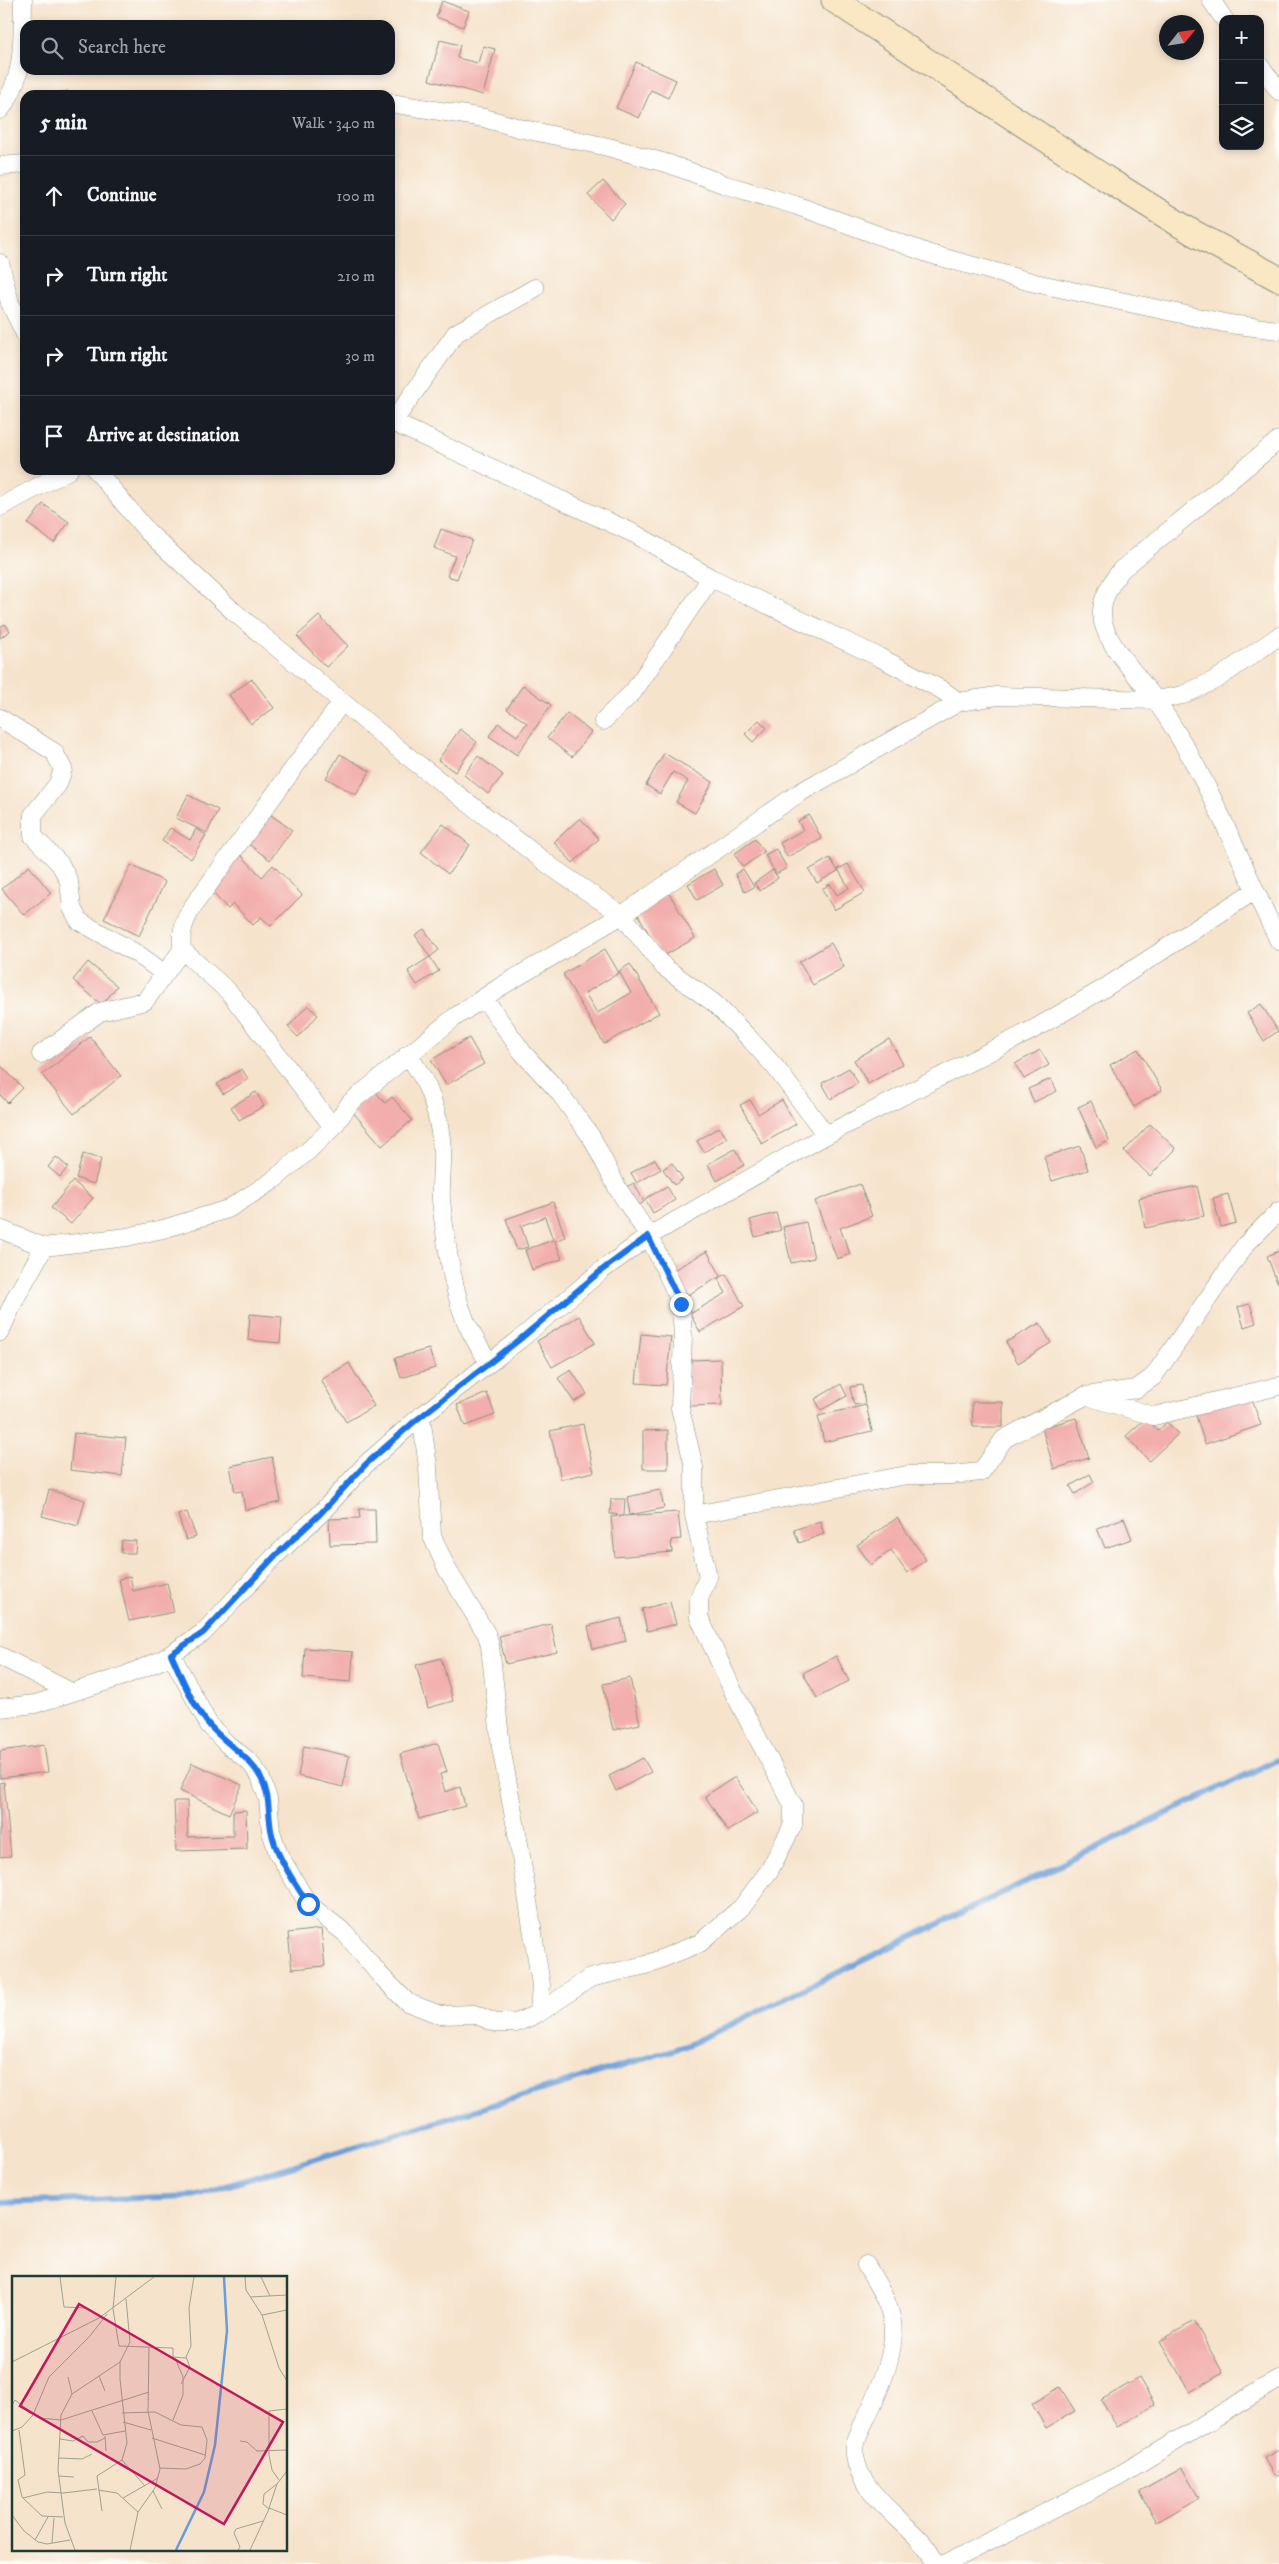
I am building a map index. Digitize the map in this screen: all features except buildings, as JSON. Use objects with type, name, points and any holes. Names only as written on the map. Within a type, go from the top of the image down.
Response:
[{"type":"street","points":[[22,0],[22,20]]},
{"type":"street","points":[[834,0],[1105,178],[1192,232],[1279,279]]},
{"type":"street","points":[[1211,0],[1221,15]]},
{"type":"street","points":[[0,110],[7,102],[20,68]]},
{"type":"street","points":[[1264,71],[1279,91]]},
{"type":"street","points":[[395,104],[484,118],[624,151],[795,205],[930,254],[1035,283],[1229,324],[1279,330]]},
{"type":"street","points":[[0,166],[20,164]]},
{"type":"street","points":[[0,263],[10,303],[20,324]]},
{"type":"street","points":[[395,416],[456,333],[535,288]]},
{"type":"street","points":[[395,423],[635,534],[711,578],[879,657],[942,690],[959,702]]},
{"type":"street","points":[[1279,440],[1121,570],[1110,587],[1101,615],[1112,642],[1156,700],[1212,796],[1254,891],[1279,941]]},
{"type":"street","points":[[0,507],[60,475]]},
{"type":"street","points":[[100,475],[148,532],[233,611],[406,755],[553,868],[622,916],[664,967],[714,1003],[748,1037],[788,1083],[826,1135]]},
{"type":"street","points":[[603,721],[633,692],[711,578]]},
{"type":"street","points":[[0,1229],[44,1247],[136,1235],[228,1210],[271,1182],[333,1127],[351,1102],[455,1017],[622,916],[799,793],[959,702],[997,696],[1156,700],[1197,690],[1217,679],[1279,636]]},
{"type":"street","points":[[41,1054],[100,1012],[145,1001],[182,950],[182,924],[193,906],[342,702]]},
{"type":"street","points":[[0,718],[54,752],[63,769],[58,784],[34,815],[33,836],[60,864],[69,882],[72,908],[79,921],[139,955],[165,974]]},
{"type":"street","points":[[0,1708],[35,1704],[121,1677],[171,1654],[203,1633],[274,1557],[320,1514],[366,1464],[421,1416],[602,1270],[648,1236],[826,1135],[1034,1028],[1103,989],[1254,891]]},
{"type":"street","points":[[182,950],[229,992],[333,1127]]},
{"type":"street","points":[[171,1654],[209,1725],[227,1744],[249,1761],[260,1776],[268,1799],[272,1831],[278,1853],[308,1904],[345,1933],[379,1974],[406,2002],[440,2015],[474,2014],[484,2020],[507,2025],[528,2020],[590,1978],[646,1965],[700,1943],[742,1907],[769,1871],[793,1826],[794,1805],[734,1693],[700,1618],[699,1599],[708,1577],[694,1515],[694,1467],[680,1408],[681,1304],[648,1236],[618,1189],[592,1138],[559,1092],[523,1052],[484,998]]},
{"type":"street","points":[[407,1055],[416,1065],[431,1097],[439,1127],[442,1151],[441,1199],[456,1293],[468,1326],[489,1363]]},
{"type":"street","points":[[694,1515],[907,1475],[951,1475],[980,1472],[1004,1440],[1086,1396],[1136,1389],[1153,1377],[1246,1244],[1279,1211]]},
{"type":"street","points":[[0,1332],[16,1297],[44,1247]]},
{"type":"street","points":[[1086,1396],[1154,1416],[1279,1386]]},
{"type":"street","points":[[421,1416],[428,1467],[432,1536],[446,1569],[488,1635],[501,1747],[519,1844],[541,1985],[539,2013]]},
{"type":"street","points":[[0,1656],[71,1692]]},
{"type":"street","points":[[866,2265],[892,2317],[892,2330],[882,2384],[860,2432],[855,2455],[860,2472],[871,2489],[925,2546],[936,2564]]},
{"type":"street","points":[[945,2564],[1118,2476],[1279,2378]]},
{"type":"waterway","points":[[0,2203],[193,2196],[686,2046],[1279,1759]]},
{"type":"route","points":[[308,1904],[278,1853],[272,1831],[268,1799],[260,1776],[249,1761],[227,1744],[209,1725],[196,1704],[171,1654],[203,1633],[274,1557],[320,1514],[366,1464],[415,1421],[519,1340],[602,1270],[648,1236],[681,1304]]}]
